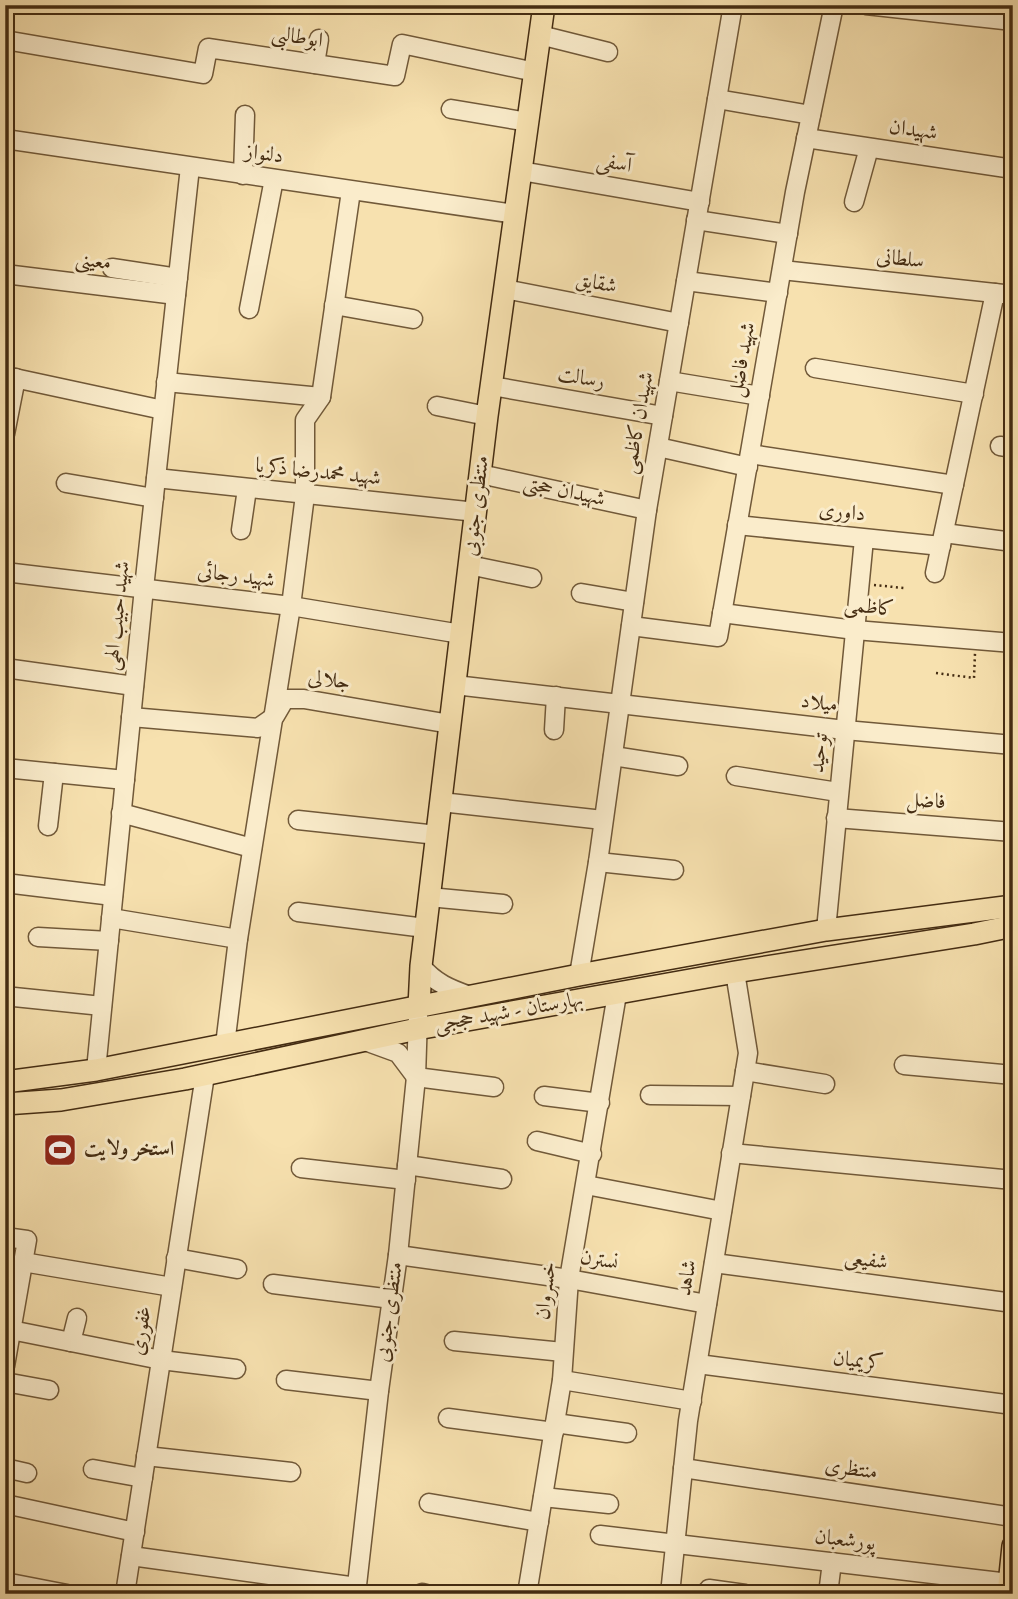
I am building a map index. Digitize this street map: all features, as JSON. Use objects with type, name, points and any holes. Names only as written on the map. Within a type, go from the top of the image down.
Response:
[{"type":"main road","name":"منتظری جنوبی","points":[[419,1007],[425,928],[487,416],[544,5]]},
{"type":"main road","name":"بهارستان - شهید حججی","points":[[5,1082],[96,1070],[579,975],[826,930],[1013,906]]},
{"type":"main road","name":"بهارستان - شهید حججی","points":[[5,1104],[61,1100],[205,1074],[417,1029],[1013,926]]},
{"type":"main road","points":[[974,934],[998,932],[1013,935]]},
{"type":"main road","points":[[1009,1589],[1013,1546]]},
{"type":"street","name":"شهیدان کاظمی","points":[[579,975],[598,862],[647,510],[733,5]]},
{"type":"street","name":"شهید فاضل","points":[[631,626],[718,637],[788,234],[834,5]]},
{"type":"street","points":[[866,5],[957,10],[1013,21]]},
{"type":"street","points":[[540,35],[608,52]]},
{"type":"street","points":[[315,64],[319,39]]},
{"type":"street","name":"ابوطالبی","points":[[5,40],[203,74],[208,48],[395,76],[402,44],[535,72]]},
{"type":"street","points":[[717,99],[811,115]]},
{"type":"street","points":[[452,109],[528,122]]},
{"type":"street","points":[[243,175],[245,115]]},
{"type":"street","name":"شهیدان","points":[[806,138],[1013,169]]},
{"type":"street","name":"دلنواز","points":[[5,139],[516,214]]},
{"type":"street","points":[[855,202],[869,148]]},
{"type":"street","name":"شهید حبیب الهی","points":[[96,1070],[144,588],[190,167]]},
{"type":"street","name":"آسفی","points":[[521,171],[788,234]]},
{"type":"street","points":[[249,309],[274,179]]},
{"type":"street","points":[[225,1045],[238,939],[291,606],[304,495],[305,420],[321,397],[351,191]]},
{"type":"street","points":[[112,268],[177,286]]},
{"type":"street","name":"سلطانی","points":[[782,270],[1004,294]]},
{"type":"street","name":"معینی","points":[[5,274],[177,286]]},
{"type":"street","points":[[686,281],[778,293]]},
{"type":"street","name":"شقایق","points":[[505,289],[679,323]]},
{"type":"street","points":[[936,573],[974,394],[1004,294]]},
{"type":"street","points":[[334,305],[413,319]]},
{"type":"street","points":[[815,368],[974,394]]},
{"type":"street","points":[[5,434],[11,377],[163,410]]},
{"type":"street","points":[[669,381],[760,396]]},
{"type":"street","points":[[166,382],[321,397]]},
{"type":"street","name":"رسالت","points":[[492,386],[663,416]]},
{"type":"street","points":[[437,406],[487,416]]},
{"type":"street","points":[[658,447],[749,461],[954,485]]},
{"type":"street","name":"شهیدان حجتی","points":[[480,474],[647,510]]},
{"type":"street","name":"شهید محمدرضا ذکریا","points":[[156,478],[476,512]]},
{"type":"street","points":[[66,482],[154,498]]},
{"type":"street","points":[[241,530],[247,489]]},
{"type":"street","name":"داوری","points":[[737,525],[864,539],[1013,542]]},
{"type":"street","name":"توحید","points":[[826,930],[864,539]]},
{"type":"street","points":[[469,565],[532,578]]},
{"type":"street","name":"شهید رجائی","points":[[5,572],[291,606],[461,634]]},
{"type":"street","points":[[581,593],[634,602]]},
{"type":"street","name":"کاظمی","points":[[722,612],[855,630],[1013,643]]},
{"type":"street","points":[[5,668],[134,686]]},
{"type":"street","name":"میلاد","points":[[455,685],[845,730],[1013,745]]},
{"type":"street","points":[[554,730],[556,696]]},
{"type":"street","name":"جلالی","points":[[131,717],[258,728],[275,716],[285,699],[304,699],[450,724]]},
{"type":"street","points":[[612,756],[678,766]]},
{"type":"street","points":[[5,768],[125,780]]},
{"type":"street","points":[[47,826],[54,773]]},
{"type":"street","points":[[736,776],[838,792]]},
{"type":"street","points":[[441,802],[603,820]]},
{"type":"street","points":[[121,813],[252,848]]},
{"type":"street","name":"فاضل","points":[[836,818],[1013,832]]},
{"type":"street","points":[[298,820],[437,835]]},
{"type":"street","points":[[598,862],[674,870]]},
{"type":"street","points":[[5,883],[113,896]]},
{"type":"street","points":[[429,897],[503,904]]},
{"type":"street","points":[[298,912],[425,928]]},
{"type":"street","points":[[111,918],[238,939]]},
{"type":"street","points":[[38,937],[109,941]]},
{"type":"street","points":[[421,966],[442,986],[470,996]]},
{"type":"street","name":"شاهد","points":[[670,1594],[692,1401],[748,1053],[735,972]]},
{"type":"street","name":"خسروان","points":[[527,1594],[562,1380],[569,1279],[617,994]]},
{"type":"street","points":[[14,997],[102,1006]]},
{"type":"street","name":"منتظری جنوبی","points":[[357,1590],[407,1172],[419,1007]]},
{"type":"street","points":[[365,1041],[398,1053],[416,1077],[494,1087]]},
{"type":"street","points":[[904,1065],[1013,1075]]},
{"type":"street","points":[[745,1071],[825,1084]]},
{"type":"street","name":"غفوری","points":[[125,1594],[205,1074]]},
{"type":"street","points":[[544,1096],[600,1103]]},
{"type":"street","points":[[650,1096],[741,1096]]},
{"type":"street","points":[[537,1141],[592,1154]]},
{"type":"street","points":[[732,1153],[1013,1180]]},
{"type":"street","points":[[302,1168],[502,1179]]},
{"type":"street","points":[[586,1185],[722,1211]]},
{"type":"street","points":[[5,1237],[27,1240],[5,1366]]},
{"type":"street","name":"نسترن","points":[[398,1255],[569,1279],[707,1304]]},
{"type":"street","points":[[177,1258],[237,1269]]},
{"type":"street","points":[[23,1262],[172,1287]]},
{"type":"street","name":"شفیعی","points":[[714,1263],[1013,1303]]},
{"type":"street","points":[[273,1284],[392,1299]]},
{"type":"street","points":[[71,1342],[77,1318]]},
{"type":"street","points":[[8,1339],[71,1342],[161,1360],[236,1369]]},
{"type":"street","points":[[454,1341],[563,1352]]},
{"type":"street","name":"کریمیان","points":[[698,1364],[1013,1405]]},
{"type":"street","points":[[286,1380],[379,1391]]},
{"type":"street","points":[[562,1380],[692,1401]]},
{"type":"street","points":[[5,1382],[49,1390]]},
{"type":"street","points":[[448,1418],[627,1433]]},
{"type":"street","points":[[146,1456],[290,1472]]},
{"type":"street","points":[[5,1468],[27,1473]]},
{"type":"street","name":"منتظری","points":[[683,1468],[1013,1517]]},
{"type":"street","points":[[93,1469],[143,1478]]},
{"type":"street","points":[[543,1497],[609,1504]]},
{"type":"street","points":[[429,1503],[539,1522]]},
{"type":"street","points":[[5,1504],[135,1532]]},
{"type":"street","name":"پورشعبان","points":[[600,1535],[832,1562],[1009,1589]]},
{"type":"street","points":[[131,1556],[357,1590]]},
{"type":"street","points":[[828,1594],[832,1562]]},
{"type":"street","points":[[5,1582],[68,1594]]},
{"type":"street","points":[[709,1589],[745,1594]]},
{"type":"path","points":[[860,583],[904,588]]},
{"type":"path","points":[[936,673],[974,678],[976,640]]},
{"type":"place","name":"استخر ولایت","points":[[60,1150]]}]
